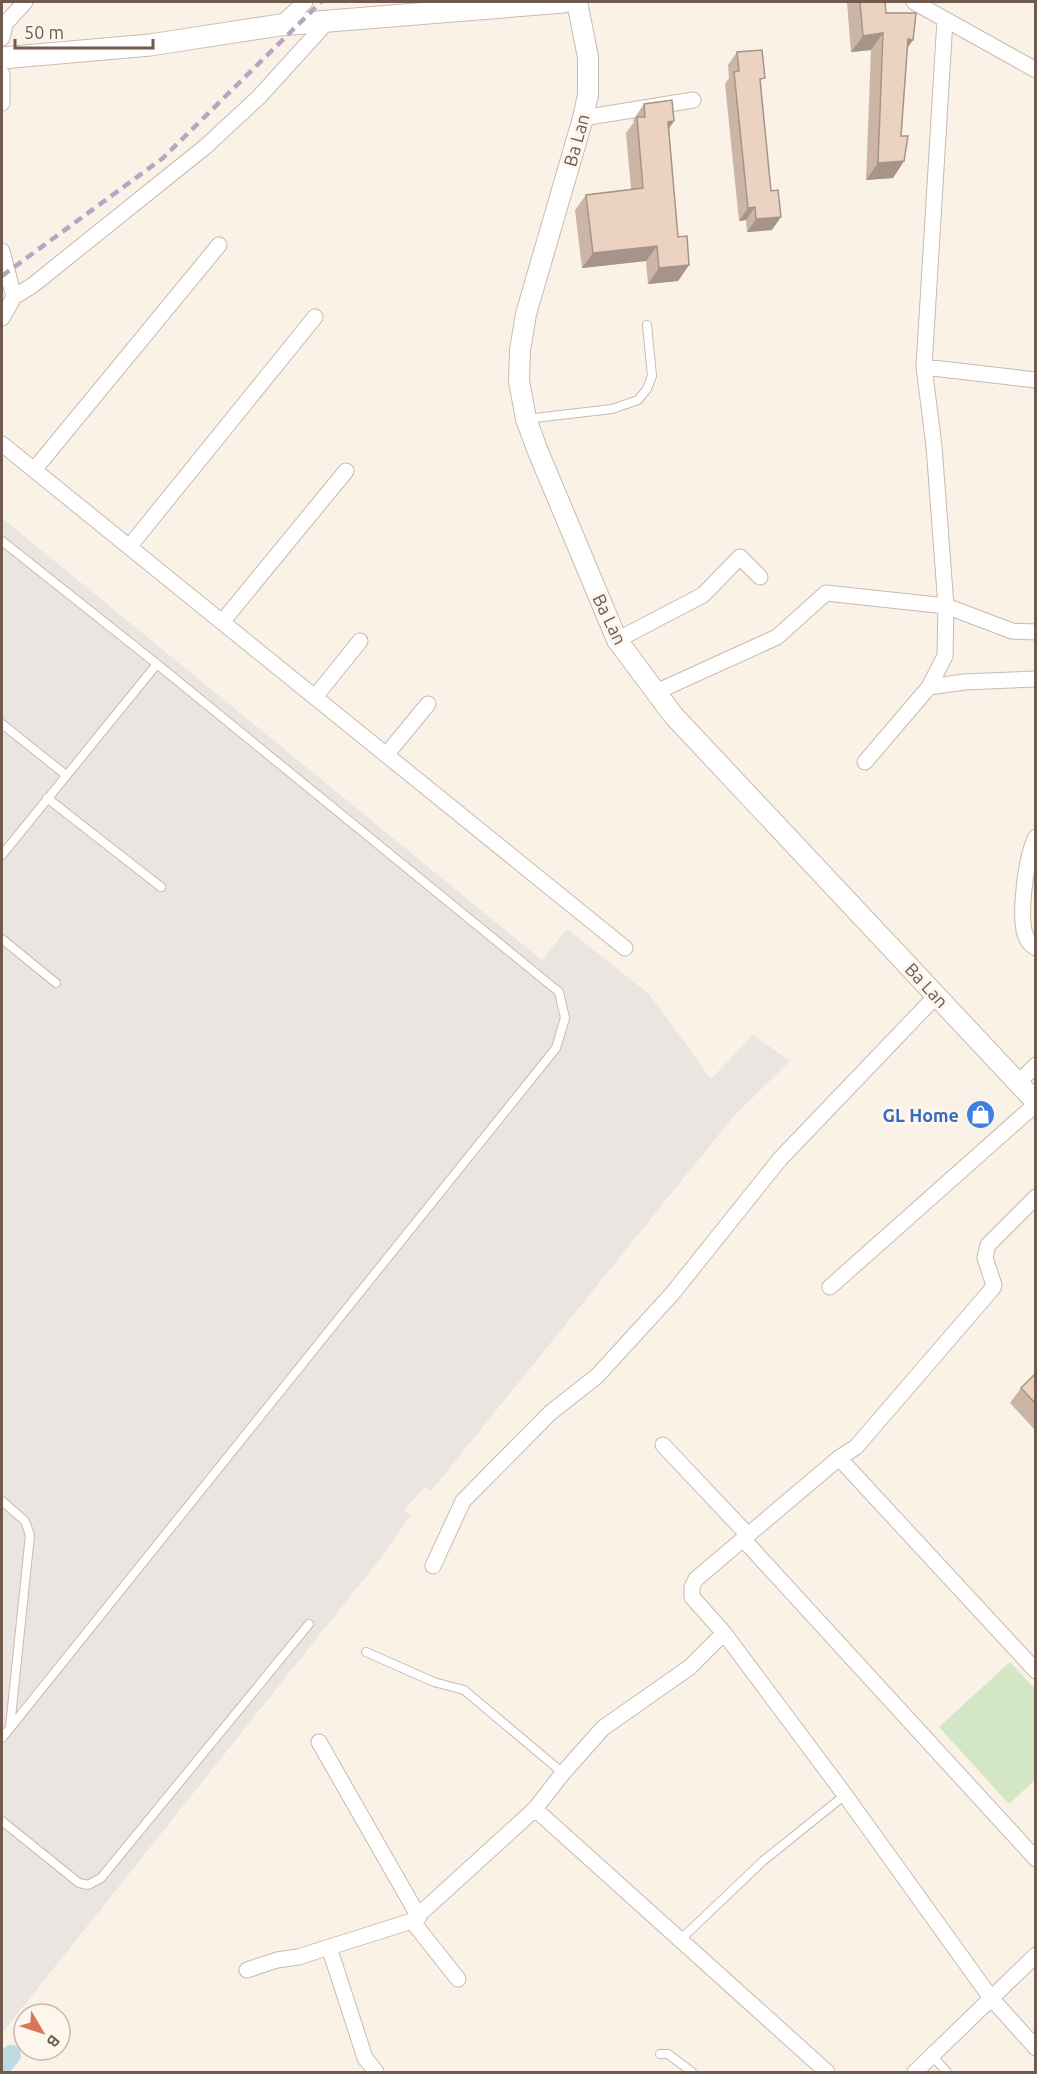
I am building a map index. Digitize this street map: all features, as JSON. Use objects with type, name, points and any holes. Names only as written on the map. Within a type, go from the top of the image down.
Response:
[{"type":"main road","points":[[2,58],[150,45],[280,25],[328,21],[386,9],[564,2]]},
{"type":"street","points":[[2,38],[5,24],[25,2]]},
{"type":"street","points":[[280,25],[305,2]]},
{"type":"street","name":"Ba Lan","points":[[577,2],[588,57],[588,94],[526,314],[520,350],[519,381],[526,419],[537,449],[616,640],[673,714],[937,995],[1035,1103]]},
{"type":"street","points":[[914,2],[1035,70]]},
{"type":"street","points":[[865,762],[929,687],[945,656],[946,606],[934,446],[924,367],[945,20]]},
{"type":"street","points":[[2,318],[14,297],[33,285],[205,147],[259,97],[328,21]]},
{"type":"street","points":[[2,74],[2,103]]},
{"type":"street","points":[[583,118],[693,100]]},
{"type":"street","points":[[34,470],[219,245]]},
{"type":"street","points":[[2,251],[14,297]]},
{"type":"street","points":[[129,547],[315,317]]},
{"type":"street","points":[[924,367],[1035,380]]},
{"type":"street","points":[[2,444],[625,948]]},
{"type":"street","points":[[222,622],[346,471]]},
{"type":"street","points":[[616,640],[703,595],[740,557],[760,577]]},
{"type":"street","points":[[656,692],[777,637],[826,593],[946,606],[1012,631],[1035,632]]},
{"type":"street","points":[[315,697],[360,641]]},
{"type":"street","points":[[929,687],[964,682],[1035,679]]},
{"type":"street","points":[[386,755],[428,704]]},
{"type":"street","points":[[1035,837],[1022,896],[1025,934],[1035,948]]},
{"type":"street","points":[[433,1566],[463,1501],[550,1413],[597,1376],[672,1294],[780,1159],[937,995]]},
{"type":"street","points":[[1018,1083],[1035,1065]]},
{"type":"street","points":[[830,1287],[1035,1103]]},
{"type":"street","points":[[1035,1197],[988,1245],[985,1258],[993,1288],[856,1447],[839,1458],[745,1537],[696,1579],[692,1587],[692,1597],[724,1633],[845,1795],[991,1998],[1035,2048]]},
{"type":"street","points":[[663,1445],[1035,1859]]},
{"type":"street","points":[[839,1458],[1035,1671]]},
{"type":"street","points":[[248,1970],[415,1919],[535,1809],[603,1728],[690,1667],[724,1633]]},
{"type":"street","points":[[319,1742],[415,1919],[458,1979]]},
{"type":"street","points":[[535,1809],[827,2073]]},
{"type":"street","points":[[329,1947],[365,2058],[376,2073]]},
{"type":"street","points":[[915,2073],[1035,1955]]},
{"type":"lane","points":[[526,419],[612,409],[638,400],[647,389],[652,376],[646,325]]},
{"type":"lane","points":[[2,542],[157,664],[558,992],[565,1018],[556,1048],[2,1738]]},
{"type":"lane","points":[[2,855],[157,664]]},
{"type":"lane","points":[[2,724],[66,775]]},
{"type":"lane","points":[[48,798],[161,887]]},
{"type":"lane","points":[[2,939],[56,982]]},
{"type":"lane","points":[[2,1501],[25,1521],[30,1535],[9,1728]]},
{"type":"lane","points":[[2,1821],[79,1883],[88,1885],[101,1878],[309,1624]]},
{"type":"lane","points":[[366,1652],[434,1682],[464,1690],[563,1773]]},
{"type":"lane","points":[[2,1722],[9,1728]]},
{"type":"lane","points":[[680,1941],[763,1861],[845,1795]]},
{"type":"lane","points":[[660,2054],[668,2054],[693,2073]]},
{"type":"lane","points":[[933,2057],[947,2073]]},
{"type":"shaded area","points":[[2,518],[542,960],[567,929],[649,994],[711,1079],[753,1035],[790,1061],[733,1117],[431,1491],[425,1487],[404,1510],[411,1515],[380,1559],[27,2002],[12,2002],[12,2020],[2,2033]]},
{"type":"green space","points":[[1010,1662],[1035,1689],[1036,1779],[1009,1804],[939,1727]]},
{"type":"building","points":[[860,2],[885,2],[886,13],[916,13],[913,40],[908,39],[901,136],[908,136],[904,161],[878,163],[883,33],[863,36]]},
{"type":"building","points":[[762,50],[765,78],[760,79],[771,191],[778,190],[781,217],[756,219],[755,207],[748,208],[734,72],[739,71],[737,52]]},
{"type":"building","points":[[672,100],[674,121],[668,122],[678,237],[687,236],[689,265],[659,268],[657,246],[593,253],[586,195],[643,188],[637,117],[645,117],[644,104]]},
{"type":"building","points":[[1035,1374],[1035,1403],[1021,1388]]},
{"type":"waterway","points":[[2,2066],[11,2055]]},
{"type":"railway","points":[[2,276],[163,158],[321,2]]},
{"type":"place","name":"GL Home","points":[[980,1115]]}]
